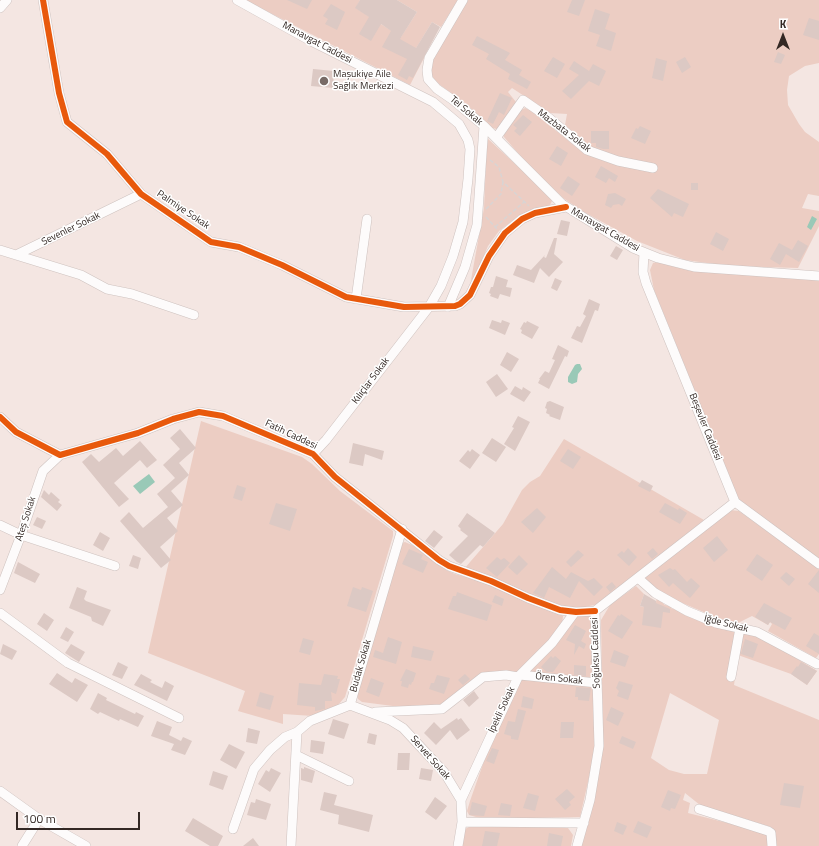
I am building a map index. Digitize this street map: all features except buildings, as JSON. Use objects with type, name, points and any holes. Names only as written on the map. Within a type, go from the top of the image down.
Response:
[{"type":"street","points":[[0,8],[7,0]]},
{"type":"street","name":"Palmiye Sokak","points":[[43,0],[59,93],[67,122],[107,154],[141,194],[211,242],[239,248],[282,265],[346,297],[404,307],[429,306]]},
{"type":"street","name":"Manavgat Caddesi","points":[[237,0],[309,40],[433,102],[451,115],[464,131],[468,140],[470,154],[463,222],[448,270],[429,306],[448,307],[460,304],[470,296],[489,256],[503,235],[522,219],[535,213],[566,207],[644,253],[694,267],[819,276]]},
{"type":"street","name":"Tel Sokak","points":[[463,0],[430,58],[427,75],[431,83],[484,126],[566,207]]},
{"type":"street","name":"Mazbata Sokak","points":[[496,138],[522,100],[549,118],[587,150],[618,161],[653,168]]},
{"type":"street","points":[[448,307],[465,267],[474,240],[479,207],[484,126]]},
{"type":"street","name":"Sevenler Sokak","points":[[16,255],[141,194]]},
{"type":"street","points":[[356,299],[367,219]]},
{"type":"street","points":[[0,250],[81,274],[107,289],[132,294],[194,315]]},
{"type":"street","name":"Beşevler Caddesi","points":[[644,253],[643,272],[646,283],[735,502]]},
{"type":"street","name":"Kılıçlar Sokak","points":[[313,454],[326,440],[429,306]]},
{"type":"street","name":"Fatih Caddesi","points":[[60,455],[199,412],[223,416],[313,454],[335,478],[438,560],[449,566],[491,581],[560,610],[575,612],[595,611]]},
{"type":"street","points":[[0,416],[16,432],[60,455]]},
{"type":"street","name":"Ateş Sokak","points":[[0,590],[43,471],[60,455]]},
{"type":"street","points":[[735,502],[819,564]]},
{"type":"street","name":"Soğuksu Caddesi","points":[[577,846],[584,823],[594,778],[599,746],[595,611],[735,502]]},
{"type":"street","points":[[0,525],[21,535],[115,566]]},
{"type":"street","name":"Budak Sokak","points":[[233,829],[254,769],[270,750],[280,741],[297,732],[310,721],[350,705],[402,530]]},
{"type":"street","name":"İğde Sokak","points":[[638,578],[655,593],[687,611],[716,623],[750,629],[769,637],[817,664]]},
{"type":"street","name":"İpekli Sokak","points":[[461,800],[519,676],[552,642],[575,612]]},
{"type":"street","points":[[0,613],[68,662],[179,718]]},
{"type":"street","points":[[731,677],[740,628]]},
{"type":"street","name":"Ören Sokak","points":[[371,712],[442,709],[483,677],[502,675],[597,683]]},
{"type":"street","name":"Servet Sokak","points":[[350,705],[390,720],[414,738],[444,772],[461,800],[462,822],[458,846]]},
{"type":"street","points":[[291,846],[297,732]]},
{"type":"street","points":[[296,755],[349,781]]},
{"type":"street","points":[[0,790],[39,819],[86,846]]},
{"type":"street","points":[[699,810],[763,828],[771,833],[772,846]]},
{"type":"street","points":[[22,846],[39,819]]},
{"type":"street","points":[[462,822],[584,823]]},
{"type":"path","points":[[482,157],[497,164],[503,182],[501,194],[485,211],[484,215],[503,235]]},
{"type":"path","points":[[503,182],[535,213]]},
{"type":"path","points":[[495,227],[524,201]]},
{"type":"shaded area","points":[[245,0],[360,0],[356,8],[401,37],[417,12],[397,0],[458,0],[441,27],[432,22],[415,50],[425,56],[410,85]]},
{"type":"shaded area","points":[[467,0],[819,0],[819,63],[805,66],[789,76],[787,90],[788,105],[799,124],[805,132],[819,142],[819,196],[808,194],[802,208],[819,211],[819,226],[798,268],[730,266],[685,260],[637,241],[584,212],[563,198],[530,167],[504,137],[520,111],[525,108],[530,110],[578,148],[596,158],[613,164],[613,155],[591,148],[565,125],[567,114],[550,113],[512,88],[508,92],[516,102],[497,129],[492,128],[465,103],[440,85],[430,72],[430,67],[434,57]]},
{"type":"shaded area","points":[[487,138],[550,196],[552,201],[550,205],[520,215],[499,231],[488,246],[474,279],[471,280],[484,208]]},
{"type":"shaded area","points":[[812,216],[817,219],[811,230],[807,227]]},
{"type":"shaded area","points":[[657,262],[688,270],[819,280],[819,559],[739,500],[654,290],[650,270],[653,263]]},
{"type":"shaded area","points":[[577,364],[580,364],[582,369],[578,374],[577,382],[572,384],[568,382],[568,377]]},
{"type":"shaded area","points":[[201,421],[302,457],[312,464],[340,491],[393,531],[393,536],[345,697],[338,705],[313,716],[283,714],[283,724],[238,711],[245,691],[148,653]]},
{"type":"shaded area","points":[[564,439],[704,520],[660,557],[599,604],[580,608],[563,606],[546,601],[464,569],[503,524],[522,490],[530,482],[540,476]]},
{"type":"shaded area","points":[[149,474],[155,482],[140,494],[133,486]]},
{"type":"shaded area","points":[[730,510],[739,511],[819,569],[819,654],[816,658],[768,631],[772,624],[770,622],[768,625],[752,616],[738,623],[720,619],[673,599],[653,588],[645,578]]},
{"type":"shaded area","points":[[405,542],[412,545],[446,570],[487,583],[559,613],[563,616],[562,626],[519,673],[501,671],[447,704],[416,709],[362,702],[358,699],[357,695],[402,543]]},
{"type":"shaded area","points":[[636,586],[644,594],[640,606],[654,610],[657,598],[665,605],[671,606],[671,608],[727,629],[764,637],[798,655],[796,658],[817,671],[807,685],[791,674],[738,655],[734,685],[819,720],[819,846],[775,846],[775,832],[771,827],[700,805],[685,793],[683,800],[690,803],[688,813],[763,832],[768,836],[769,846],[581,846],[603,740],[601,620],[610,605]],"holes":[[[670,693],[719,720],[707,774],[684,774],[669,770],[651,758]]]},
{"type":"shaded area","points":[[592,614],[592,681],[526,674],[575,615]]},
{"type":"shaded area","points":[[523,679],[594,686],[597,732],[593,760],[580,817],[483,819],[469,815],[467,811],[489,747],[518,685]]},
{"type":"shaded area","points":[[559,826],[568,828],[573,835],[571,846],[462,846],[465,829],[469,827]]},
{"type":"cycle path","points":[[43,0],[59,93],[67,122],[107,154],[141,194],[211,242],[239,247],[282,265],[346,297],[404,307],[455,306],[460,304],[470,295],[489,256],[505,233],[522,219],[535,213],[566,207]]},
{"type":"cycle path","points":[[0,417],[16,432],[60,455],[138,433],[173,419],[199,412],[223,416],[313,454],[335,477],[439,560],[449,566],[491,581],[528,598],[560,610],[576,612],[595,611]]},
{"type":"place","name":"Maşukiye Aile Sağlık Merkezi","points":[[324,81]]}]
